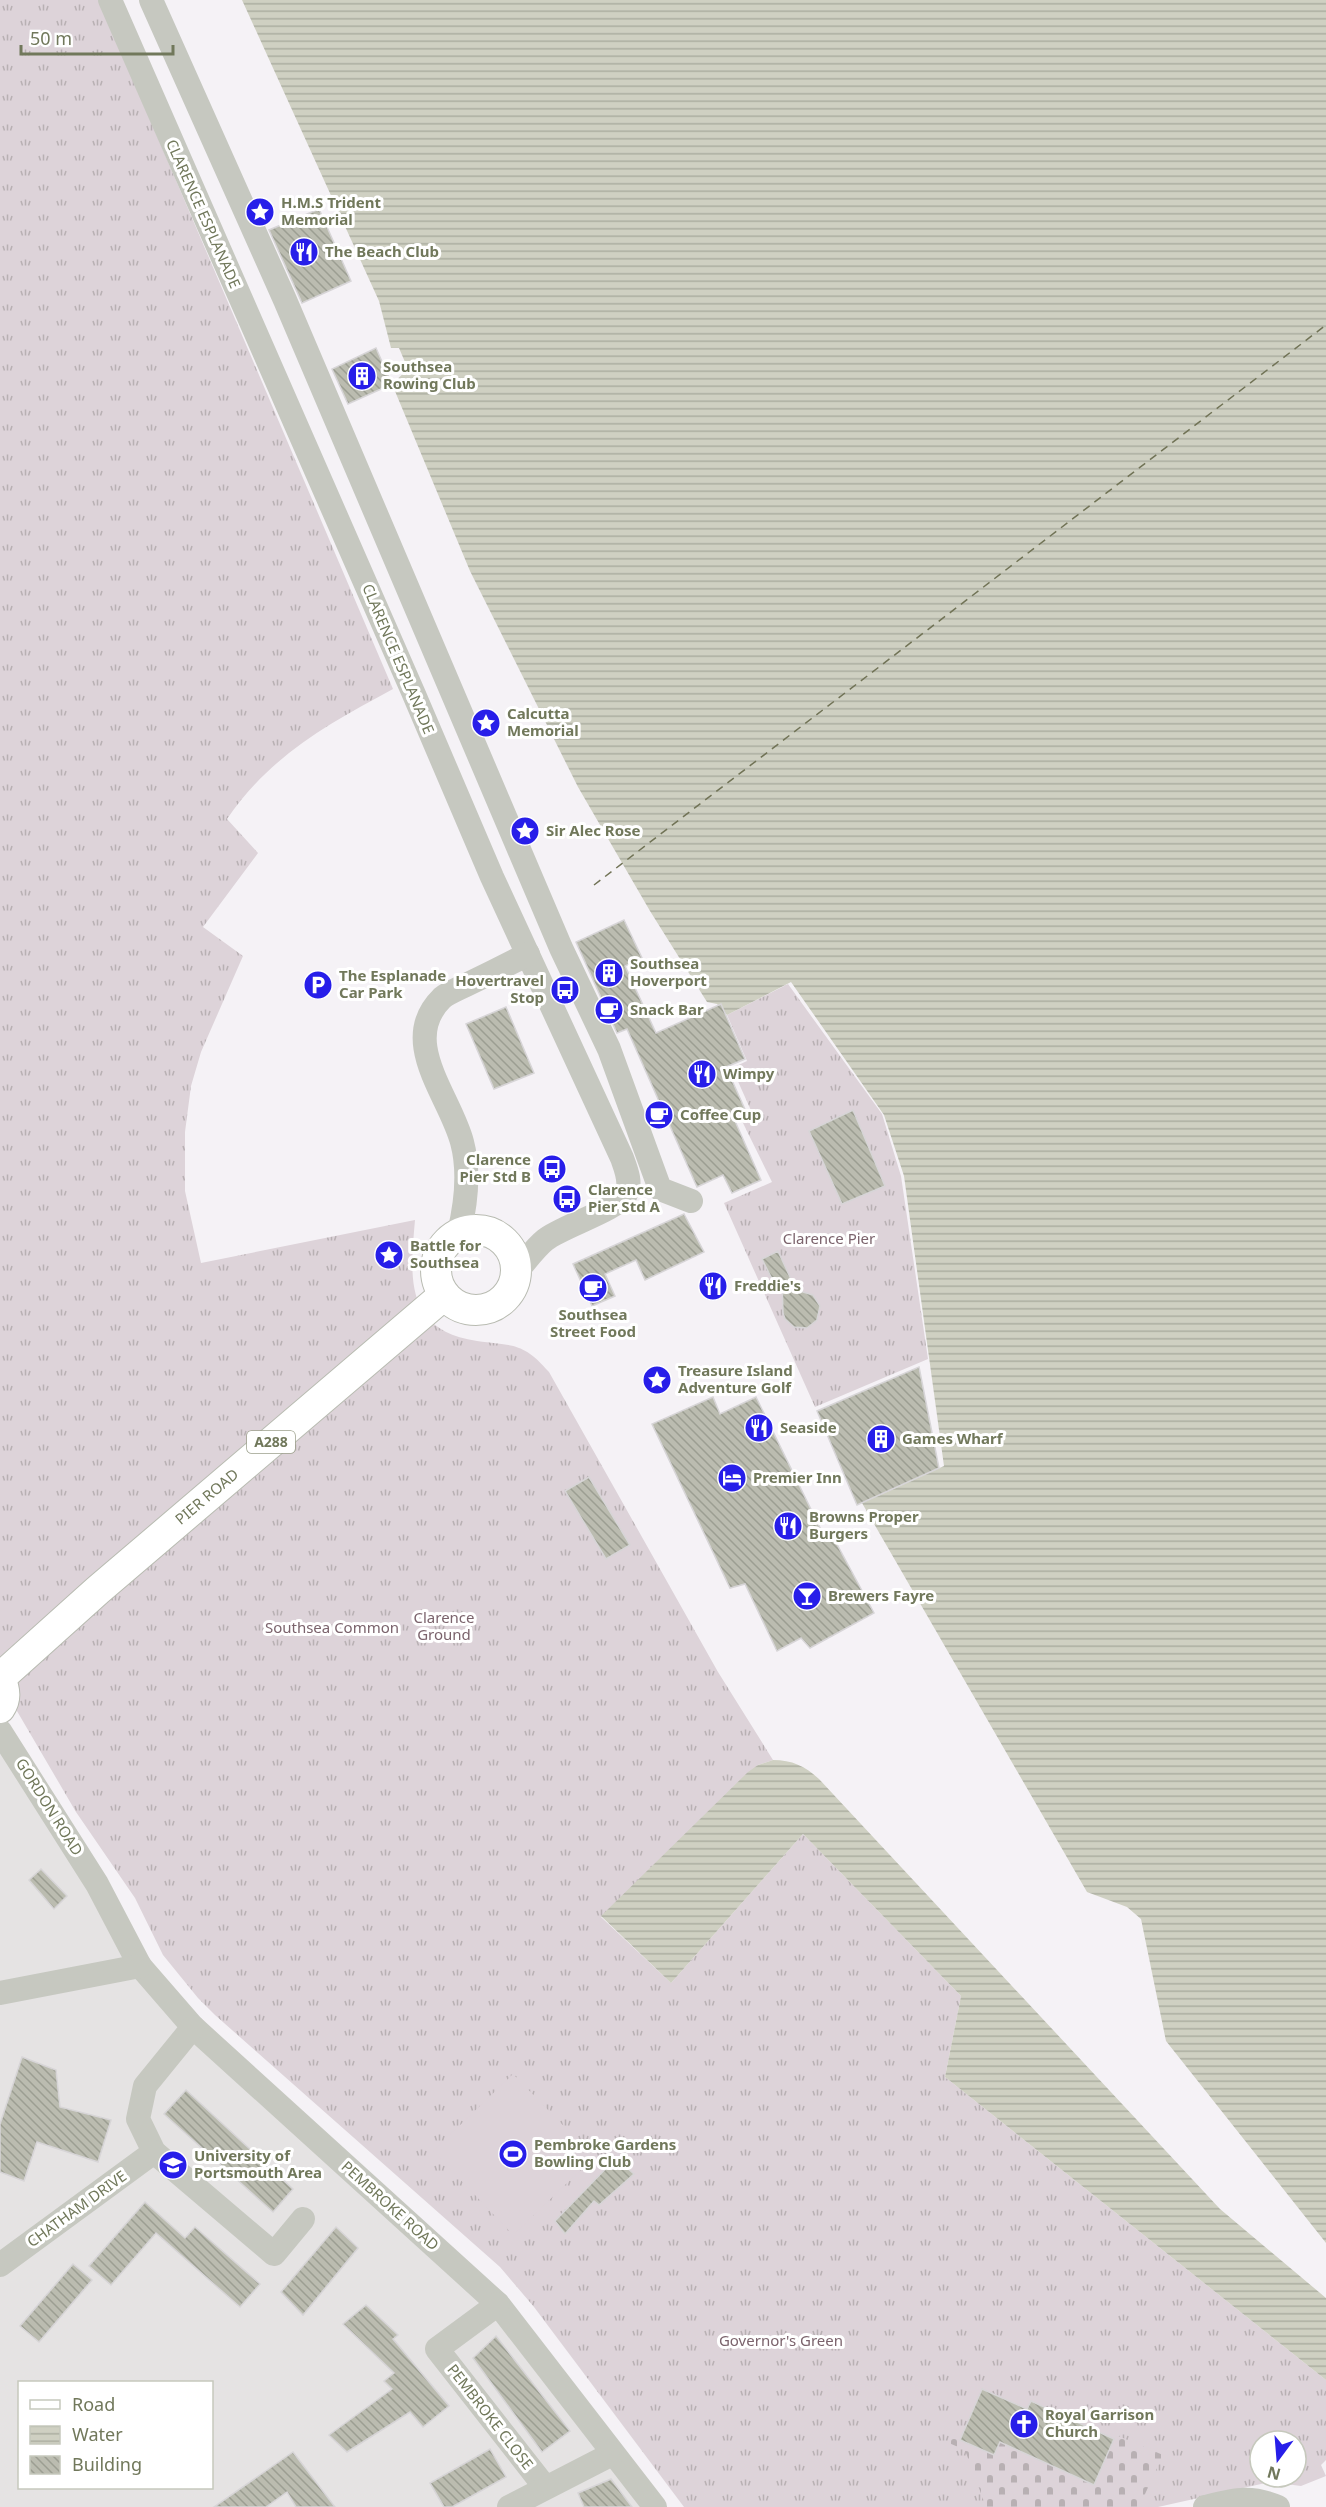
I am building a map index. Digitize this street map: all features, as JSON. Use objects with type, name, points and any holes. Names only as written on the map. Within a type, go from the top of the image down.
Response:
[{"type":"main road","points":[[479,1230],[498,1236],[508,1245],[515,1257],[517,1270],[515,1283],[509,1294],[489,1309],[477,1311],[453,1304],[444,1295],[437,1278],[437,1260],[441,1249],[459,1233],[479,1230]]},
{"type":"main road","name":"PIER ROAD","points":[[0,1678],[106,1582],[444,1295]]},
{"type":"main road","name":"A288","points":[[0,1678],[5,1697],[0,1708]]},
{"type":"street","name":"CLARENCE ESPLANADE","points":[[110,0],[492,877],[622,1158],[629,1179],[626,1195],[610,1208],[572,1224],[545,1240],[517,1270]]},
{"type":"street","points":[[151,0],[285,300],[561,948],[609,1049],[660,1189],[692,1201]]},
{"type":"street","points":[[459,1233],[465,1207],[466,1185],[462,1143],[425,1054],[423,1033],[430,1013],[443,997],[528,954]]},
{"type":"street","name":"GORDON ROAD","points":[[0,1731],[6,1736],[96,1884]]},
{"type":"street","name":"PEMBROKE ROAD","points":[[96,1884],[140,1966],[193,2027],[498,2304],[655,2507]]},
{"type":"street","points":[[0,1993],[140,1966]]},
{"type":"street","points":[[193,2027],[145,2086],[138,2119],[154,2152],[274,2254],[303,2219]]},
{"type":"street","name":"CHATHAM DRIVE","points":[[0,2265],[154,2152]]},
{"type":"street","name":"PEMBROKE CLOSE","points":[[498,2304],[437,2349],[545,2487]]},
{"type":"street","points":[[509,2507],[612,2454]]},
{"type":"street","points":[[1205,2507],[1250,2499],[1263,2500],[1278,2507]]},
{"type":"shaded area","name":"University of Portsmouth Area","points":[[0,1722],[140,1966],[498,2304],[655,2507],[0,2507]]},
{"type":"green space","name":"Southsea Common","points":[[0,0],[99,0],[393,689],[302,743],[262,777],[227,819],[258,853],[203,927],[243,956],[201,1052],[191,1086],[185,1132],[185,1191],[201,1263],[415,1220],[413,1280],[417,1298],[424,1313],[436,1325],[453,1335],[525,1350],[549,1372],[718,1672],[773,1760],[758,1765],[601,1917],[671,1983],[803,1834],[961,1996],[945,2077],[1326,2380],[1326,2460],[1321,2465],[1326,2476],[1308,2483],[1308,2429],[1248,2429],[1248,2487],[1158,2507],[684,2507],[534,2307],[500,2267],[198,1998],[163,1955],[135,1898],[76,1812],[0,1682]]},
{"type":"green space","name":"Clarence Pier","points":[[788,984],[882,1114],[901,1176],[928,1359],[815,1407],[724,1203],[772,1182],[743,1123],[753,1115],[732,1068],[747,1061],[727,1015]]},
{"type":"green space","name":"Pembroke Gardens Bowling Club","points":[[513,2074],[594,2157],[513,2235],[433,2151]]},
{"type":"green space","points":[[1116,2435],[1163,2455],[1139,2507],[986,2507],[965,2450],[949,2443],[952,2436],[994,2455],[1000,2442],[1093,2485]]},
{"type":"water","points":[[242,0],[1326,0],[1326,2243],[1166,2041],[1141,1919],[1127,1907],[1087,1892],[862,1503],[944,1466],[904,1176],[884,1115],[791,982],[727,1015],[717,1004],[707,1002],[650,911],[578,787],[470,571],[392,384],[408,369],[399,348],[391,348],[379,301]]},
{"type":"water","points":[[773,1760],[798,1765],[819,1779],[1220,2209],[1326,2298],[1326,2380],[945,2077],[961,1996],[803,1834],[671,1983],[601,1916],[748,1772],[758,1765]]},
{"type":"building","name":"The Beach Club","points":[[319,209],[351,281],[302,303],[269,230]]},
{"type":"building","name":"Southsea Rowing Club","points":[[376,348],[392,384],[348,404],[332,369]]},
{"type":"building","points":[[624,920],[642,958],[625,966],[656,1033],[721,1004],[745,1059],[726,1067],[748,1116],[735,1121],[761,1180],[732,1193],[723,1175],[697,1187],[627,1029],[617,1033],[576,942]]},
{"type":"building","points":[[506,1007],[534,1073],[494,1089],[466,1024]]},
{"type":"building","points":[[853,1110],[885,1186],[842,1204],[809,1131]]},
{"type":"building","points":[[684,1214],[704,1252],[645,1280],[636,1260],[605,1274],[615,1296],[592,1306],[573,1264]]},
{"type":"building","points":[[778,1251],[796,1290],[813,1295],[820,1306],[817,1320],[807,1328],[794,1327],[785,1319],[782,1281],[775,1285],[762,1259]]},
{"type":"building","name":"Games Wharf","points":[[919,1367],[939,1468],[857,1505],[817,1411]]},
{"type":"building","points":[[713,1397],[720,1414],[756,1397],[826,1540],[833,1537],[874,1613],[810,1648],[801,1638],[777,1651],[745,1584],[730,1588],[652,1424]]},
{"type":"building","points":[[589,1477],[630,1545],[606,1559],[565,1491]]},
{"type":"building","points":[[41,1869],[67,1896],[54,1909],[29,1880]]},
{"type":"building","points":[[22,2057],[56,2070],[60,2107],[111,2120],[98,2162],[37,2142],[24,2181],[0,2172],[0,2124]]},
{"type":"building","points":[[186,2090],[293,2189],[273,2212],[164,2114]]},
{"type":"building","points":[[616,2158],[634,2174],[599,2205],[594,2201],[565,2234],[555,2221]]},
{"type":"building","points":[[145,2202],[185,2238],[195,2227],[260,2284],[240,2307],[156,2233],[111,2285],[89,2266]]},
{"type":"building","points":[[336,2227],[358,2248],[303,2315],[281,2292]]},
{"type":"building","points":[[73,2264],[92,2280],[39,2342],[20,2326]]},
{"type":"building","points":[[366,2305],[398,2335],[393,2339],[449,2406],[423,2427],[410,2412],[347,2452],[329,2435],[392,2389],[384,2381],[394,2373],[343,2324]]},
{"type":"building","points":[[496,2336],[570,2431],[542,2452],[473,2358]]},
{"type":"building","name":"Royal Garrison Church","points":[[982,2389],[1027,2409],[1031,2401],[1114,2439],[1094,2485],[1000,2442],[994,2455],[960,2440]]},
{"type":"building","points":[[490,2449],[506,2477],[452,2507],[444,2507],[430,2483]]},
{"type":"building","points":[[293,2452],[335,2507],[296,2507],[287,2492],[266,2507],[214,2507]]},
{"type":"building","points":[[611,2479],[632,2507],[584,2507],[578,2493]]},
{"type":"ferry route","points":[[594,885],[1326,325]]},
{"type":"place","name":"H.M.S Trident Memorial","points":[[260,212]]},
{"type":"place","name":"The Beach Club","points":[[304,252]]},
{"type":"place","name":"Southsea Rowing Club","points":[[362,376]]},
{"type":"place","name":"Calcutta Memorial","points":[[486,723]]},
{"type":"place","name":"Sir Alec Rose","points":[[525,831]]},
{"type":"place","name":"Southsea Hoverport","points":[[609,973]]},
{"type":"place","name":"The Esplanade Car Park","points":[[318,985]]},
{"type":"place","name":"Hovertravel Stop","points":[[565,990]]},
{"type":"place","name":"Snack Bar","points":[[609,1010]]},
{"type":"place","name":"Wimpy","points":[[702,1074]]},
{"type":"place","name":"Coffee Cup","points":[[659,1115]]},
{"type":"place","name":"Clarence Pier Std B","points":[[552,1169]]},
{"type":"place","name":"Clarence Pier Std A","points":[[567,1199]]},
{"type":"place","name":"Battle for Southsea","points":[[389,1255]]},
{"type":"place","name":"Freddie's","points":[[713,1286]]},
{"type":"place","name":"Southsea Street Food","points":[[593,1288]]},
{"type":"place","name":"Treasure Island Adventure Golf","points":[[657,1380]]},
{"type":"place","name":"Seaside","points":[[759,1428]]},
{"type":"place","name":"Games Wharf","points":[[881,1439]]},
{"type":"place","name":"Premier Inn","points":[[732,1478]]},
{"type":"place","name":"Browns Proper Burgers","points":[[788,1526]]},
{"type":"place","name":"Brewers Fayre","points":[[807,1596]]},
{"type":"place","name":"Pembroke Gardens Bowling Club","points":[[513,2154]]},
{"type":"place","name":"University of Portsmouth Area","points":[[173,2165]]},
{"type":"place","name":"Royal Garrison Church","points":[[1024,2424]]},
{"type":"park label","name":"Clarence Ground","points":[[444,1626]]},
{"type":"park label","name":"Governor's Green","points":[[781,2341]]}]
